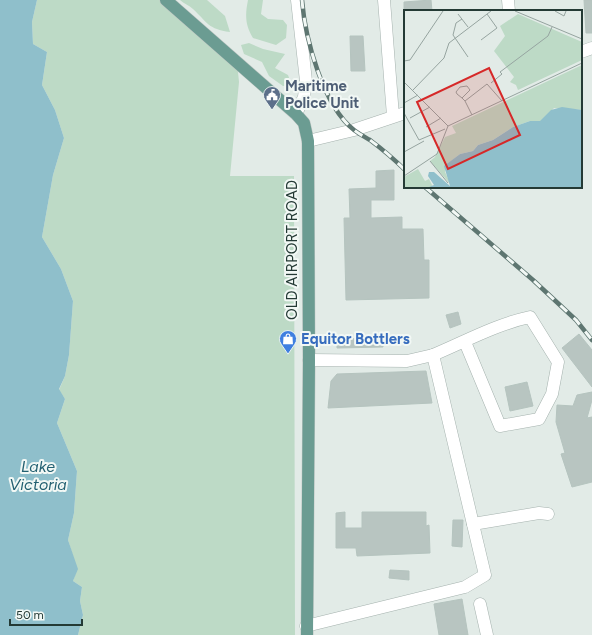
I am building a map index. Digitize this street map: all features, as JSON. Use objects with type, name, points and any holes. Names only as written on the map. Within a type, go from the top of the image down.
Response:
[{"type":"main road","name":"OLD AIRPORT ROAD","points":[[166,0],[296,114],[304,123],[308,140],[309,360],[306,631]]},
{"type":"street","points":[[296,114],[304,97],[306,81],[297,0]]},
{"type":"street","points":[[308,140],[354,130],[399,114],[384,0]]},
{"type":"street","points":[[508,0],[509,10]]},
{"type":"street","points":[[582,52],[592,48]]},
{"type":"street","points":[[309,360],[407,361],[433,355],[516,320],[530,317],[558,362],[552,394],[540,419],[500,426],[465,342]]},
{"type":"street","points":[[306,631],[464,587],[485,575],[433,355]]},
{"type":"street","points":[[473,524],[539,513],[548,514]]},
{"type":"street","points":[[480,604],[487,635]]},
{"type":"green space","points":[[37,0],[166,0],[237,62],[239,82],[230,176],[294,176],[295,635],[78,635],[83,615],[80,601],[82,587],[73,581],[77,569],[68,540],[74,513],[77,471],[57,423],[65,399],[59,390],[65,376],[69,355],[73,301],[61,269],[42,237],[53,175],[64,138],[55,110],[42,85],[47,52],[33,44],[32,22]]},
{"type":"green space","points":[[180,0],[207,0],[225,16],[230,32],[217,29],[209,25]]},
{"type":"green space","points":[[248,0],[263,0],[261,14],[268,19],[283,20],[287,25],[286,38],[276,45],[253,38],[248,29],[246,20]]},
{"type":"green space","points":[[249,43],[263,49],[285,54],[275,68],[288,75],[292,86],[283,86],[269,76],[262,62],[244,54],[241,45]]},
{"type":"water","name":"Lake Victoria","points":[[0,0],[37,0],[32,22],[33,44],[47,52],[42,85],[55,110],[64,138],[53,175],[42,237],[61,269],[73,301],[69,355],[65,376],[59,389],[65,399],[57,423],[77,471],[74,513],[68,540],[78,569],[73,581],[82,587],[80,601],[83,615],[78,635],[0,635]]},
{"type":"building","points":[[431,0],[432,10],[404,10],[404,2]]},
{"type":"building","points":[[584,0],[592,0],[592,33],[586,33]]},
{"type":"building","points":[[350,36],[363,36],[365,71],[351,71]]},
{"type":"building","points":[[394,170],[394,200],[371,200],[371,218],[402,217],[402,229],[423,229],[424,260],[429,260],[429,298],[346,300],[344,218],[350,218],[349,189],[376,188],[376,171]]},
{"type":"building","points":[[458,312],[461,324],[450,328],[446,315]]},
{"type":"building","points":[[579,334],[592,350],[592,387],[562,348]]},
{"type":"building","points":[[383,338],[383,347],[337,348],[337,339]]},
{"type":"building","points":[[426,371],[432,403],[328,408],[331,381],[337,374]]},
{"type":"building","points":[[527,382],[533,406],[510,411],[505,387]]},
{"type":"building","points":[[592,392],[592,400],[587,418],[592,417],[592,482],[572,487],[561,454],[565,453],[556,422],[557,405],[573,406],[577,395]]},
{"type":"building","points":[[345,512],[345,528],[362,528],[362,512],[426,512],[426,526],[429,525],[430,553],[357,556],[356,548],[336,548],[336,513]]},
{"type":"building","points":[[453,520],[463,520],[462,547],[452,546]]},
{"type":"building","points":[[390,570],[409,571],[409,580],[389,578]]},
{"type":"building","points":[[462,599],[468,635],[439,635],[434,604]]},
{"type":"railway","points":[[302,0],[307,33],[312,52],[333,105],[343,119],[354,130],[379,147],[404,169]]},
{"type":"railway","points":[[426,188],[533,280],[576,320],[592,340]]},
{"type":"place","name":"Maritime Police Unit","points":[[272,110]]},
{"type":"place","name":"Equitor Bottlers","points":[[288,354]]}]
